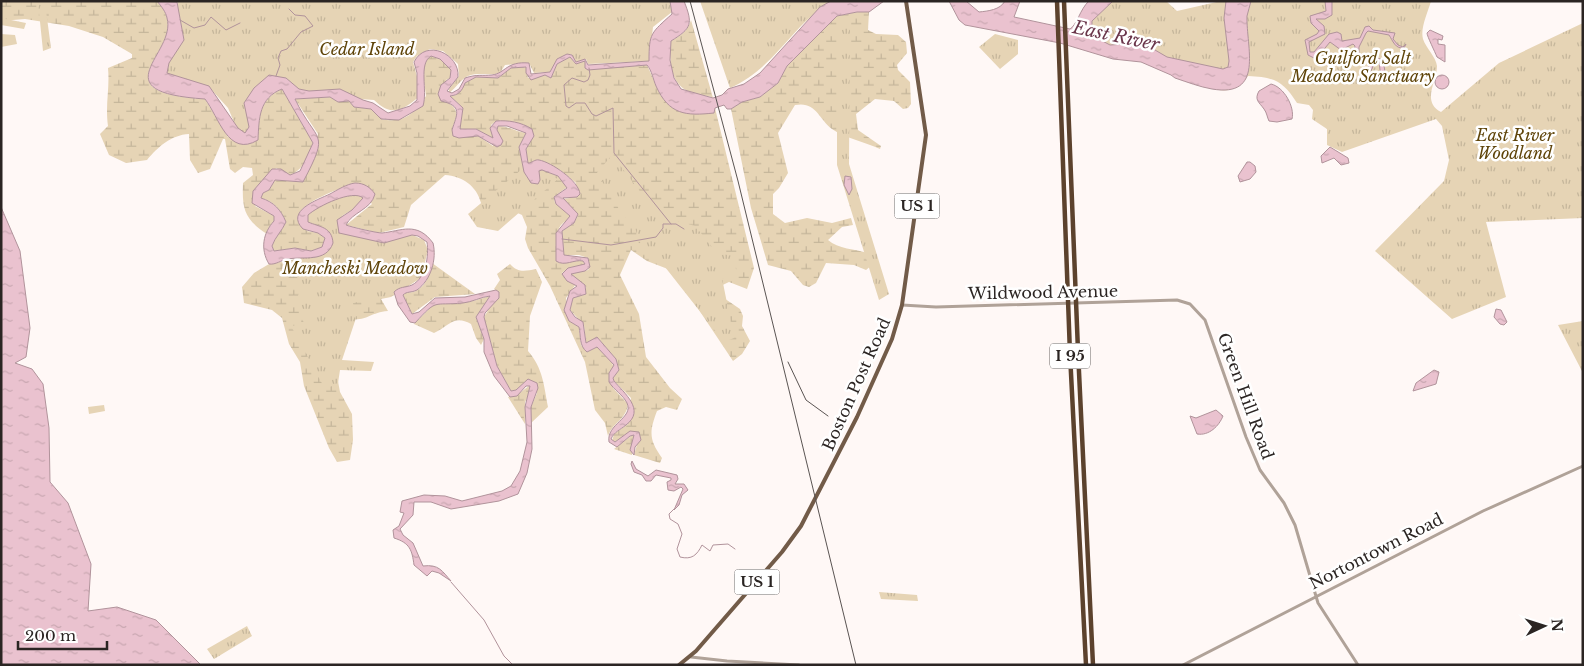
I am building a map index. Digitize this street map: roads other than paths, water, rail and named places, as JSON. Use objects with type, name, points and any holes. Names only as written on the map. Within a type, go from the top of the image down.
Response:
[{"type":"highway","name":"I 95","points":[[1057,1],[1070,354],[1086,665]]},
{"type":"highway","name":"I 95","points":[[1064,1],[1078,360],[1093,665]]},
{"type":"main road","name":"Boston Post Road","points":[[678,665],[690,657],[769,568],[801,526],[845,442],[892,339],[902,305],[926,135],[906,1]]},
{"type":"street","name":"Wildwood Avenue","points":[[902,305],[936,307],[1184,301]]},
{"type":"street","name":"Green Hill Road","points":[[1184,301],[1196,308],[1205,320],[1260,470],[1284,503],[1295,525],[1316,596],[1324,615],[1358,665]]},
{"type":"street","name":"Nortontown Road","points":[[1183,665],[1483,511],[1583,466]]},
{"type":"street","points":[[690,657],[799,665]]},
{"type":"water","points":[[157,1],[177,2],[184,40],[169,63],[167,73],[209,86],[238,128],[245,133],[249,127],[244,103],[254,88],[269,75],[286,78],[299,89],[309,91],[340,89],[373,103],[388,113],[410,106],[417,100],[417,73],[414,62],[419,55],[426,51],[434,50],[441,52],[454,62],[458,77],[447,91],[452,93],[459,89],[465,78],[497,74],[515,64],[529,63],[531,74],[550,72],[557,59],[567,54],[572,55],[576,62],[585,59],[588,65],[649,61],[653,34],[672,14],[670,1],[684,1],[689,15],[687,29],[671,41],[670,60],[674,78],[681,89],[713,98],[722,95],[728,89],[744,84],[760,73],[820,7],[831,1],[884,1],[869,12],[837,16],[787,66],[778,83],[760,97],[742,102],[731,109],[727,109],[724,105],[715,108],[714,113],[695,114],[673,108],[661,96],[647,65],[588,70],[585,68],[585,61],[576,64],[570,57],[557,64],[551,78],[545,75],[531,80],[526,73],[526,67],[511,68],[498,78],[476,77],[465,83],[458,94],[450,96],[463,108],[460,129],[476,129],[493,138],[490,128],[496,121],[514,122],[532,129],[534,136],[526,149],[528,163],[538,160],[550,164],[575,183],[580,194],[577,197],[563,198],[578,214],[574,223],[562,231],[564,255],[588,258],[590,267],[585,271],[571,274],[585,285],[586,294],[573,298],[570,310],[575,317],[583,322],[586,343],[597,337],[616,359],[619,370],[613,378],[614,381],[631,402],[634,413],[632,419],[615,433],[611,439],[615,442],[630,431],[639,432],[641,440],[635,447],[634,455],[630,450],[634,435],[617,447],[609,442],[612,430],[627,413],[628,408],[625,400],[609,382],[609,373],[614,365],[597,347],[587,352],[584,350],[581,344],[579,327],[569,321],[564,310],[570,291],[577,286],[567,281],[562,274],[568,268],[585,264],[583,261],[559,263],[556,261],[556,233],[570,216],[556,204],[554,197],[567,188],[558,176],[542,170],[539,171],[540,180],[538,184],[531,183],[524,172],[519,147],[526,133],[507,126],[498,126],[497,130],[503,141],[497,147],[478,136],[459,138],[453,136],[452,130],[457,111],[453,105],[441,101],[438,94],[441,85],[450,78],[451,70],[440,59],[431,56],[427,60],[424,71],[423,106],[399,120],[381,119],[371,109],[354,107],[349,101],[338,102],[330,97],[295,99],[315,132],[319,145],[312,165],[303,182],[275,180],[269,190],[263,193],[261,198],[276,207],[286,222],[273,243],[274,251],[295,248],[311,251],[322,247],[325,238],[318,233],[303,229],[298,223],[300,212],[311,203],[349,185],[358,183],[366,186],[375,194],[373,199],[370,204],[352,217],[346,225],[382,233],[402,229],[415,230],[427,236],[433,243],[432,269],[426,281],[417,290],[403,295],[412,314],[419,312],[435,298],[465,297],[496,290],[499,292],[499,298],[485,313],[484,317],[497,366],[511,391],[516,390],[528,379],[537,383],[538,388],[531,407],[532,449],[527,473],[518,494],[499,501],[451,509],[431,502],[414,502],[413,515],[400,529],[403,535],[413,543],[423,566],[437,567],[451,581],[432,571],[427,576],[414,565],[409,548],[404,542],[394,538],[393,530],[399,526],[404,513],[400,512],[402,501],[424,495],[445,496],[462,501],[502,491],[511,486],[520,471],[527,442],[525,407],[530,386],[526,386],[517,396],[510,397],[494,376],[484,352],[484,339],[476,317],[490,296],[463,303],[432,306],[415,323],[410,322],[398,305],[394,292],[400,288],[412,285],[421,277],[426,266],[427,242],[418,236],[412,235],[384,243],[339,233],[337,220],[352,210],[363,198],[358,196],[344,197],[336,200],[319,207],[308,215],[308,222],[325,228],[332,238],[333,243],[325,254],[288,259],[269,264],[264,253],[264,241],[267,231],[274,221],[274,216],[252,203],[253,191],[272,169],[281,169],[290,175],[300,171],[313,143],[282,89],[274,93],[265,103],[260,117],[258,140],[248,144],[239,144],[225,133],[205,99],[173,95],[155,88],[149,80],[150,69],[167,32],[167,18]]},
{"type":"water","points":[[949,1],[966,1],[979,12],[997,8],[1005,1],[1020,1],[1014,17],[1070,29],[1089,1],[1113,1],[1092,21],[1092,33],[1095,37],[1110,45],[1143,43],[1167,57],[1223,69],[1228,67],[1229,61],[1224,18],[1226,1],[1251,1],[1247,16],[1249,68],[1246,78],[1240,86],[1229,90],[1207,88],[1175,78],[1141,62],[1113,59],[1060,43],[965,25],[959,20]]},
{"type":"water","points":[[1325,1],[1332,1],[1332,15],[1325,19],[1316,19],[1324,26],[1325,34],[1309,42],[1310,52],[1314,52],[1329,34],[1337,32],[1341,34],[1342,41],[1360,38],[1365,27],[1369,26],[1373,30],[1395,33],[1393,39],[1398,45],[1403,47],[1406,44],[1404,48],[1396,46],[1389,35],[1368,31],[1359,47],[1359,57],[1383,59],[1385,72],[1389,74],[1383,75],[1380,70],[1379,61],[1375,61],[1367,75],[1369,63],[1356,60],[1353,56],[1355,46],[1353,44],[1341,50],[1330,42],[1316,59],[1308,55],[1305,40],[1319,31],[1311,23],[1310,16],[1326,11]]},
{"type":"water","points":[[1430,30],[1443,36],[1442,40],[1438,39],[1438,44],[1445,45],[1445,62],[1437,57],[1427,35]]},
{"type":"water","points":[[1439,75],[1445,75],[1449,82],[1445,89],[1439,89],[1435,85],[1435,79]]},
{"type":"water","points":[[1271,84],[1280,89],[1288,98],[1292,109],[1292,119],[1277,122],[1269,121],[1257,97],[1259,91]]},
{"type":"water","points":[[1330,147],[1348,158],[1349,163],[1341,165],[1334,158],[1322,163],[1321,156]]},
{"type":"water","points":[[1247,162],[1255,166],[1256,172],[1250,179],[1240,182],[1238,176]]},
{"type":"water","points":[[845,176],[851,177],[852,189],[849,195],[844,185]]},
{"type":"water","points":[[1,207],[20,251],[30,328],[26,357],[15,363],[32,369],[43,384],[49,428],[50,482],[68,503],[91,564],[88,611],[117,607],[156,620],[201,665],[1,665]]},
{"type":"water","points":[[1496,309],[1501,310],[1507,322],[1504,325],[1500,324],[1494,317]]},
{"type":"water","points":[[1434,370],[1439,372],[1436,384],[1413,391],[1416,383]]},
{"type":"water","points":[[1216,410],[1223,416],[1219,423],[1209,432],[1197,434],[1190,416],[1196,418]]},
{"type":"water","points":[[632,461],[636,469],[648,476],[656,470],[677,475],[678,479],[675,484],[684,484],[688,490],[682,495],[679,505],[674,510],[683,489],[681,487],[674,491],[668,490],[667,482],[671,478],[656,475],[651,481],[646,481],[642,475],[634,472],[631,464]]},
{"type":"waterway","points":[[276,76],[280,65],[278,58],[281,51],[287,49],[301,32],[313,26],[305,16],[295,15],[289,9]]},
{"type":"waterway","points":[[180,20],[194,28],[205,25],[211,17],[226,30],[240,23]]},
{"type":"waterway","points":[[589,68],[590,75],[588,80],[584,82],[572,78],[564,85],[566,106],[569,108],[576,103],[585,103],[592,114],[596,116],[613,108],[614,153],[671,224]]},
{"type":"waterway","points":[[562,239],[611,245],[656,237],[663,228],[663,224],[676,224],[684,229]]},
{"type":"waterway","points":[[674,509],[669,514],[670,519],[678,524],[682,534],[677,549],[680,557],[688,558],[694,556],[702,545],[710,551],[713,545],[728,544],[735,549]]},
{"type":"waterway","points":[[451,582],[484,620],[504,656],[513,665]]},
{"type":"railway","points":[[690,1],[738,181],[856,665]]},
{"type":"railway","points":[[788,362],[806,400],[828,416]]},
{"type":"water label","name":"East River","points":[[1116,36]]},
{"type":"park label","name":"Cedar Island","points":[[367,49]]},
{"type":"park label","name":"Guilford Salt Meadow Sanctuary","points":[[1363,67]]},
{"type":"park label","name":"East River Woodland","points":[[1515,144]]},
{"type":"park label","name":"Mancheski Meadow","points":[[355,268]]}]
